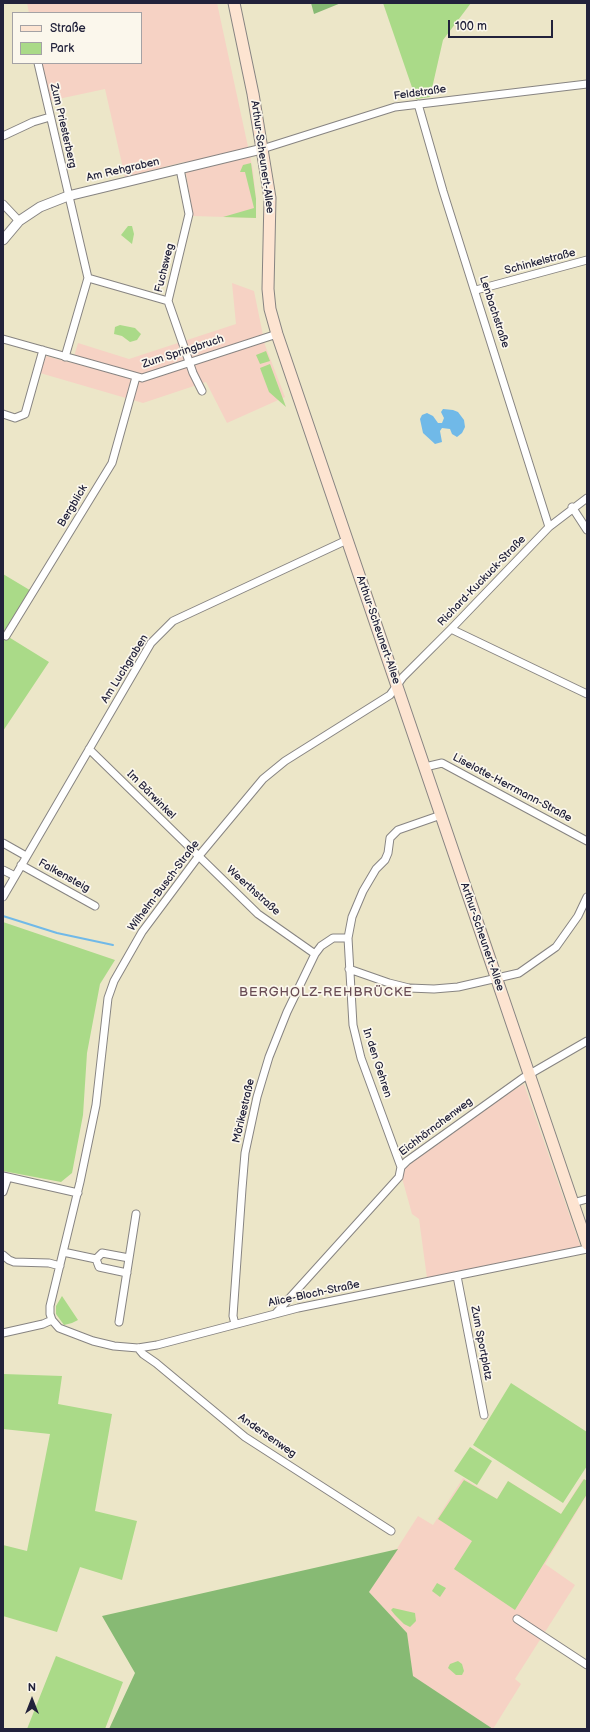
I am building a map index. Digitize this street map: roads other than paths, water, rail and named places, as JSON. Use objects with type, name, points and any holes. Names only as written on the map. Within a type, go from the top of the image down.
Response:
[{"type":"main road","name":"Arthur-Scheunert-Allee","points":[[234,3],[253,94],[270,198],[268,289],[270,309],[277,334],[587,1244]]},
{"type":"street","name":"Zum Priesterberg","points":[[38,64],[88,278],[65,357]]},
{"type":"street","name":"Feldstraße","points":[[262,149],[383,110],[418,104],[587,84]]},
{"type":"street","name":"Lenbachstraße","points":[[418,104],[443,191],[476,290],[549,527]]},
{"type":"street","points":[[3,136],[33,122],[50,117]]},
{"type":"street","name":"Am Rehgraben","points":[[3,240],[19,221],[40,207],[68,196],[262,149]]},
{"type":"street","name":"Fuchsweg","points":[[180,169],[189,214],[168,301],[189,363],[202,390]]},
{"type":"street","points":[[3,204],[19,221]]},
{"type":"street","name":"Schinkelstraße","points":[[476,290],[587,260]]},
{"type":"street","points":[[88,278],[168,301]]},
{"type":"street","name":"Zum Springbruch","points":[[3,339],[136,377],[147,377],[277,334]]},
{"type":"street","points":[[3,414],[15,418],[25,414],[43,350]]},
{"type":"street","name":"Bergblick","points":[[6,636],[112,463],[136,377]]},
{"type":"street","name":"Richard-Kuckuck-Straße","points":[[397,686],[402,677],[451,629],[549,527],[572,507],[587,498]]},
{"type":"street","points":[[572,507],[587,530]]},
{"type":"street","name":"Am Luchgraben","points":[[3,897],[151,643],[174,621],[347,540]]},
{"type":"street","points":[[451,629],[587,694]]},
{"type":"street","name":"Wilhelm-Busch-Straße","points":[[52,1320],[50,1306],[78,1193],[96,1105],[106,1012],[114,981],[142,932],[198,857],[263,779],[284,761],[378,704],[390,695],[397,686]]},
{"type":"street","name":"Im Bärwinkel","points":[[89,750],[198,857]]},
{"type":"street","name":"Liselotte-Herrmann-Straße","points":[[424,767],[442,763],[587,841]]},
{"type":"street","name":"In den Gehren","points":[[401,1167],[362,1058],[353,1025],[348,938],[352,917],[363,891],[376,869],[387,856],[390,838],[398,830],[441,815]]},
{"type":"street","points":[[3,843],[26,856]]},
{"type":"street","name":"Weerthstraße","points":[[198,857],[258,914],[315,954]]},
{"type":"street","name":"Falkensteig","points":[[21,865],[95,906]]},
{"type":"street","points":[[3,870],[15,876]]},
{"type":"street","points":[[349,969],[389,984],[409,988],[434,989],[458,987],[519,973],[556,947],[578,916],[587,897]]},
{"type":"street","name":"Mörikestraße","points":[[235,1324],[234,1316],[245,1153],[257,1097],[269,1057],[279,1032],[315,954],[321,946],[333,938],[348,938]]},
{"type":"street","name":"Eichhörnchenweg","points":[[276,1313],[399,1177],[401,1167],[489,1101],[587,1041]]},
{"type":"street","points":[[3,1192],[5,1176],[78,1193]]},
{"type":"street","points":[[573,1203],[587,1199]]},
{"type":"street","points":[[119,1322],[136,1214]]},
{"type":"street","name":"Alice-Bloch-Straße","points":[[52,1320],[60,1328],[93,1341],[114,1346],[138,1348],[157,1345],[276,1313],[587,1249]]},
{"type":"street","points":[[63,1252],[96,1259]]},
{"type":"street","points":[[96,1259],[102,1253],[129,1258]]},
{"type":"street","points":[[3,1255],[14,1262],[49,1263],[60,1266]]},
{"type":"street","points":[[96,1259],[99,1267],[127,1273]]},
{"type":"street","name":"Zum Sportplatz","points":[[457,1276],[484,1415]]},
{"type":"street","points":[[3,1333],[43,1324],[52,1320]]},
{"type":"street","name":"Andersenweg","points":[[138,1348],[143,1354],[156,1363],[245,1437],[391,1531]]},
{"type":"street","points":[[516,1619],[587,1665]]},
{"type":"water","points":[[443,409],[458,412],[464,420],[465,427],[462,433],[457,437],[452,434],[450,429],[442,428],[440,431],[442,442],[435,444],[423,433],[420,419],[422,415],[427,413],[433,416],[438,423],[442,423],[444,418],[441,412]]},
{"type":"waterway","points":[[3,916],[57,933],[113,945]]},
{"type":"district","name":"BERGHOLZ-REHBRÜCKE","points":[[326,993]]}]
